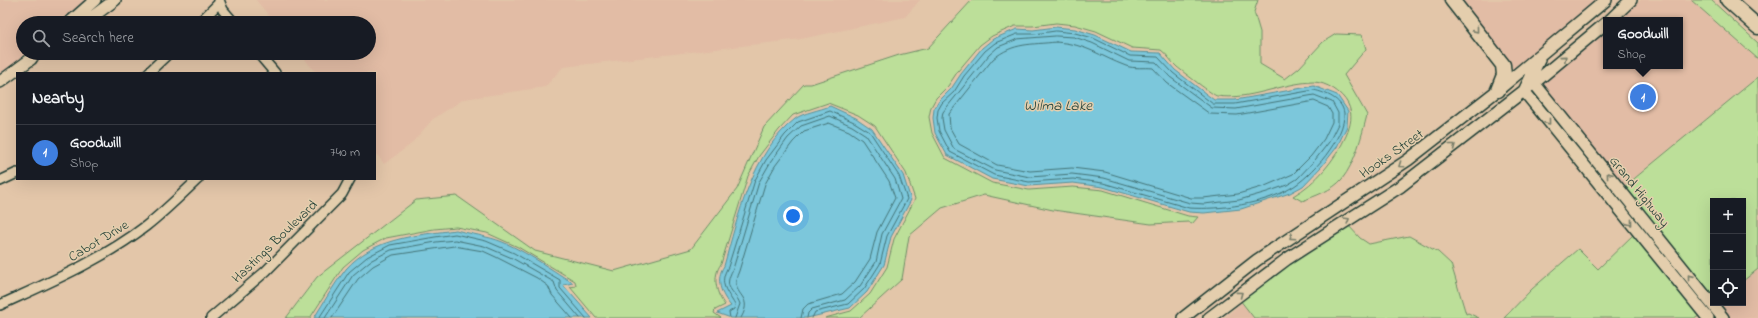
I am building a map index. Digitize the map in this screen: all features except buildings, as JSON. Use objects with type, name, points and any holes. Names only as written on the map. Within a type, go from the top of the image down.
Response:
[{"type":"highway","points":[[1452,0],[1503,65],[1504,75],[1498,90]]},
{"type":"highway","points":[[1728,0],[1758,27]]},
{"type":"street","points":[[77,16],[95,0]]},
{"type":"street","points":[[94,16],[116,0]]},
{"type":"street","name":"Hooks Street","points":[[1183,318],[1257,260],[1408,160],[1498,90],[1606,0]]},
{"type":"street","points":[[1613,17],[1631,0]]},
{"type":"street","points":[[205,16],[219,1],[223,10],[228,16]]},
{"type":"street","points":[[1209,318],[1287,260],[1401,186],[1603,25]]},
{"type":"street","points":[[1528,86],[1538,61],[1548,49]]},
{"type":"street","points":[[0,82],[28,60]]},
{"type":"street","points":[[149,72],[162,60]]},
{"type":"street","points":[[264,60],[274,72]]},
{"type":"street","points":[[1498,90],[1504,87],[1528,86]]},
{"type":"street","name":"Grand Highway","points":[[1528,86],[1708,318]]},
{"type":"street","name":"Grand Highway","points":[[1528,86],[1723,318]]},
{"type":"street","points":[[0,181],[16,173]]},
{"type":"street","name":"Cabot Drive","points":[[0,305],[70,273],[108,252],[145,227],[197,180]]},
{"type":"street","name":"Hastings Boulevard","points":[[211,318],[266,271],[342,194],[349,180]]},
{"type":"shaded area","points":[[0,0],[92,0],[74,16],[16,16],[16,60],[21,60],[0,76]]},
{"type":"shaded area","points":[[256,0],[920,0],[905,17],[801,39],[563,67],[545,87],[464,99],[433,119],[410,145],[384,164],[376,153],[376,72],[315,72],[306,60],[376,60],[376,16],[269,16]]},
{"type":"shaded area","points":[[1458,0],[1599,0],[1515,70]]},
{"type":"shaded area","points":[[1641,0],[1691,0],[1758,59],[1758,77],[1624,187],[1540,84],[1603,32],[1603,69],[1683,69],[1683,17],[1621,17]]},
{"type":"shaded area","points":[[1758,269],[1758,318],[1730,318],[1720,306],[1746,306],[1746,279]]},
{"type":"shaded area","points":[[1242,303],[1254,318],[1224,318]]},
{"type":"green space","points":[[972,0],[1258,0],[1254,12],[1260,32],[1260,64],[1285,79],[1299,68],[1323,42],[1336,34],[1362,35],[1366,49],[1344,75],[1367,115],[1351,165],[1338,183],[1324,192],[1302,201],[1293,196],[1309,185],[1324,170],[1342,145],[1349,128],[1351,120],[1350,108],[1342,96],[1333,88],[1318,82],[1313,82],[1289,85],[1241,96],[1217,96],[1177,67],[1161,50],[1132,48],[1096,31],[1075,25],[1056,23],[1033,26],[1015,26],[992,36],[980,45],[958,71],[948,86],[936,98],[931,107],[929,117],[932,133],[945,158],[992,183],[1029,190],[1073,187],[1103,190],[1188,216],[1198,217],[1192,224],[1188,222],[1151,224],[1053,210],[984,195],[942,208],[909,236],[902,279],[859,318],[825,318],[851,311],[870,294],[887,267],[894,239],[915,199],[906,173],[875,126],[858,115],[828,103],[793,115],[779,130],[759,156],[748,176],[716,279],[719,296],[725,305],[715,310],[714,313],[721,318],[596,318],[570,287],[576,286],[575,281],[518,247],[487,233],[456,227],[434,229],[386,238],[363,250],[343,267],[310,318],[286,318],[317,277],[416,200],[457,196],[535,251],[614,271],[691,249],[737,189],[764,127],[804,84],[811,84],[899,55],[928,48]]},
{"type":"green space","points":[[1691,0],[1711,0],[1758,43],[1758,59]]},
{"type":"green space","points":[[1758,77],[1758,269],[1746,279],[1746,198],[1710,198],[1710,293],[1624,187]]},
{"type":"green space","points":[[1348,225],[1360,238],[1369,244],[1409,236],[1438,252],[1451,264],[1466,314],[1468,313],[1479,318],[1254,318],[1240,300],[1289,263]]},
{"type":"green space","points":[[1635,233],[1700,315],[1696,318],[1504,318],[1532,289],[1578,249],[1598,269]]},
{"type":"water","name":"Wilma Lake","points":[[1056,27],[1075,29],[1095,35],[1131,52],[1160,53],[1175,70],[1214,100],[1235,100],[1314,86],[1337,95],[1348,111],[1347,126],[1337,147],[1303,186],[1290,193],[1241,209],[1204,213],[1189,212],[1103,187],[1073,183],[1029,186],[992,179],[947,155],[935,133],[933,118],[934,109],[982,48],[993,39],[1017,29],[1033,30]]},
{"type":"water","points":[[830,106],[856,118],[872,129],[903,175],[911,200],[891,237],[884,265],[867,292],[850,308],[807,318],[731,318],[717,313],[731,306],[724,297],[720,287],[720,276],[741,206],[757,167],[780,133],[795,119],[802,115]]},
{"type":"water","points":[[456,230],[508,244],[531,256],[573,283],[563,285],[592,318],[314,318],[346,269],[369,251],[382,244],[411,236]]},
{"type":"place","name":"Goodwill","points":[[1643,97]]}]
